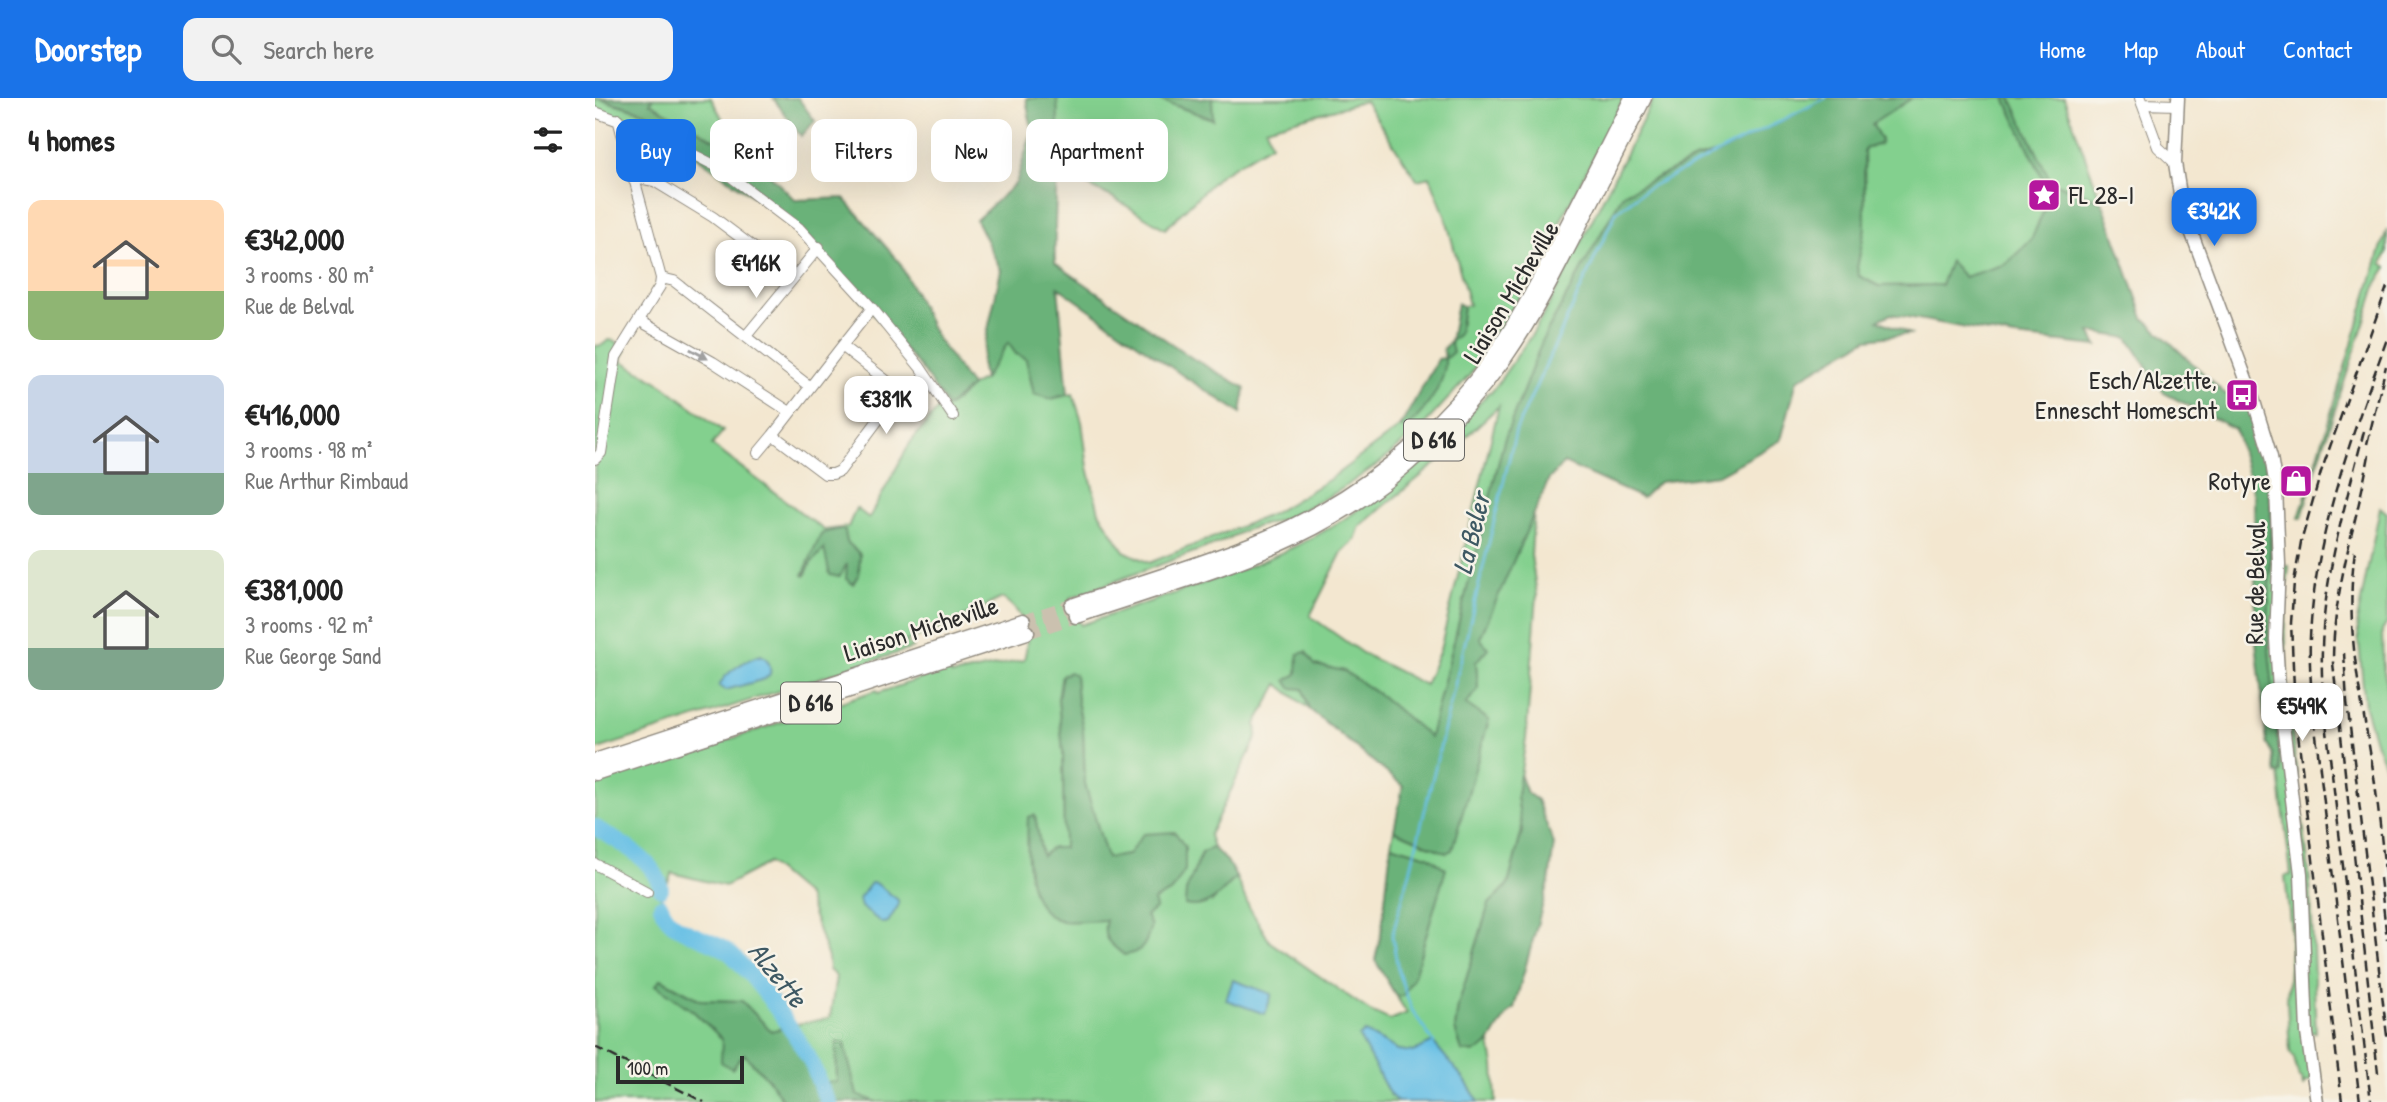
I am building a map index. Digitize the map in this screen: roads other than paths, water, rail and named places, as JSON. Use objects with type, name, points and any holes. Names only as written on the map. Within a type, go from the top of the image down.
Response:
[{"type":"highway","name":"Liaison Micheville","points":[[1633,98],[1515,323],[1475,380],[1428,432],[1386,468],[1341,500],[1290,527],[1074,611],[1227,564],[1295,537],[1345,510],[1393,476],[1431,444],[1484,385],[1525,328],[1644,98]]},
{"type":"highway","name":"Liaison Micheville","points":[[595,761],[1025,626],[595,773]]},
{"type":"main road","name":"Rue de Belval","points":[[2178,102],[2175,163],[2185,218],[2252,395],[2271,457],[2276,487],[2279,565],[2276,639],[2279,691],[2301,874],[2307,1033],[2317,1102]]},
{"type":"street","points":[[2141,101],[2178,102]]},
{"type":"street","name":"Rue de Belval","points":[[2141,101],[2158,147],[2175,163]]},
{"type":"street","points":[[595,112],[618,119]]},
{"type":"street","points":[[696,156],[718,167],[759,196],[819,247],[921,367],[953,416]]},
{"type":"street","points":[[596,458],[601,453],[616,357],[660,286],[661,278],[634,182]]},
{"type":"street","points":[[656,182],[713,217],[757,250],[789,281]]},
{"type":"street","points":[[746,337],[819,247]]},
{"type":"street","points":[[661,278],[674,281],[809,386]]},
{"type":"street","points":[[758,453],[872,308]]},
{"type":"street","points":[[640,321],[713,362],[790,412]]},
{"type":"street","points":[[773,435],[825,474],[840,471],[896,396],[893,385],[842,346]]},
{"type":"street","points":[[595,864],[647,892]]},
{"type":"water","points":[[761,655],[770,666],[770,674],[765,679],[726,690],[719,686],[737,667]]},
{"type":"water","points":[[871,883],[877,884],[898,900],[898,906],[888,922],[882,923],[861,907],[859,899]]},
{"type":"water","points":[[1233,980],[1272,994],[1265,1014],[1226,1000]]},
{"type":"water","points":[[1365,1032],[1398,1050],[1413,1052],[1433,1042],[1479,1102],[1398,1102],[1390,1095],[1359,1037]]},
{"type":"waterway","name":"La Beler","points":[[1434,1043],[1412,1010],[1399,975],[1392,936],[1410,872],[1516,430],[1616,212],[1646,189],[1826,98]]},
{"type":"waterway","name":"Alzette","points":[[595,827],[644,861],[652,869],[661,889]]},
{"type":"waterway","name":"Alzette","points":[[661,906],[674,924],[725,950],[754,979],[802,1046],[829,1102]]},
{"type":"tunnel","points":[[1023,621],[1072,606]]},
{"type":"tunnel","points":[[1027,632],[1076,616]]},
{"type":"railway","points":[[2342,1102],[2295,709],[2291,623],[2301,542],[2321,472],[2387,287]]},
{"type":"railway","points":[[2360,1102],[2314,719],[2310,634],[2315,586],[2329,514],[2350,443],[2387,339]]},
{"type":"railway","points":[[2367,444],[2386,366]]},
{"type":"railway","points":[[2364,431],[2331,567],[2322,669],[2324,706],[2371,1102]]},
{"type":"railway","points":[[2369,455],[2341,583],[2333,663],[2378,1073]]},
{"type":"railway","points":[[2355,551],[2351,607],[2355,661],[2375,785],[2387,888]]},
{"type":"railway","points":[[2344,653],[2347,702],[2387,1036]]},
{"type":"railway","points":[[2380,878],[2387,939]]},
{"type":"railway","points":[[595,1047],[704,1102]]},
{"type":"place","name":"FL 28-I","points":[[2044,195]]},
{"type":"place","name":"Esch/Alzette, Ennescht Homescht","points":[[2242,395]]},
{"type":"place","name":"Rotyre","points":[[2296,481]]}]
